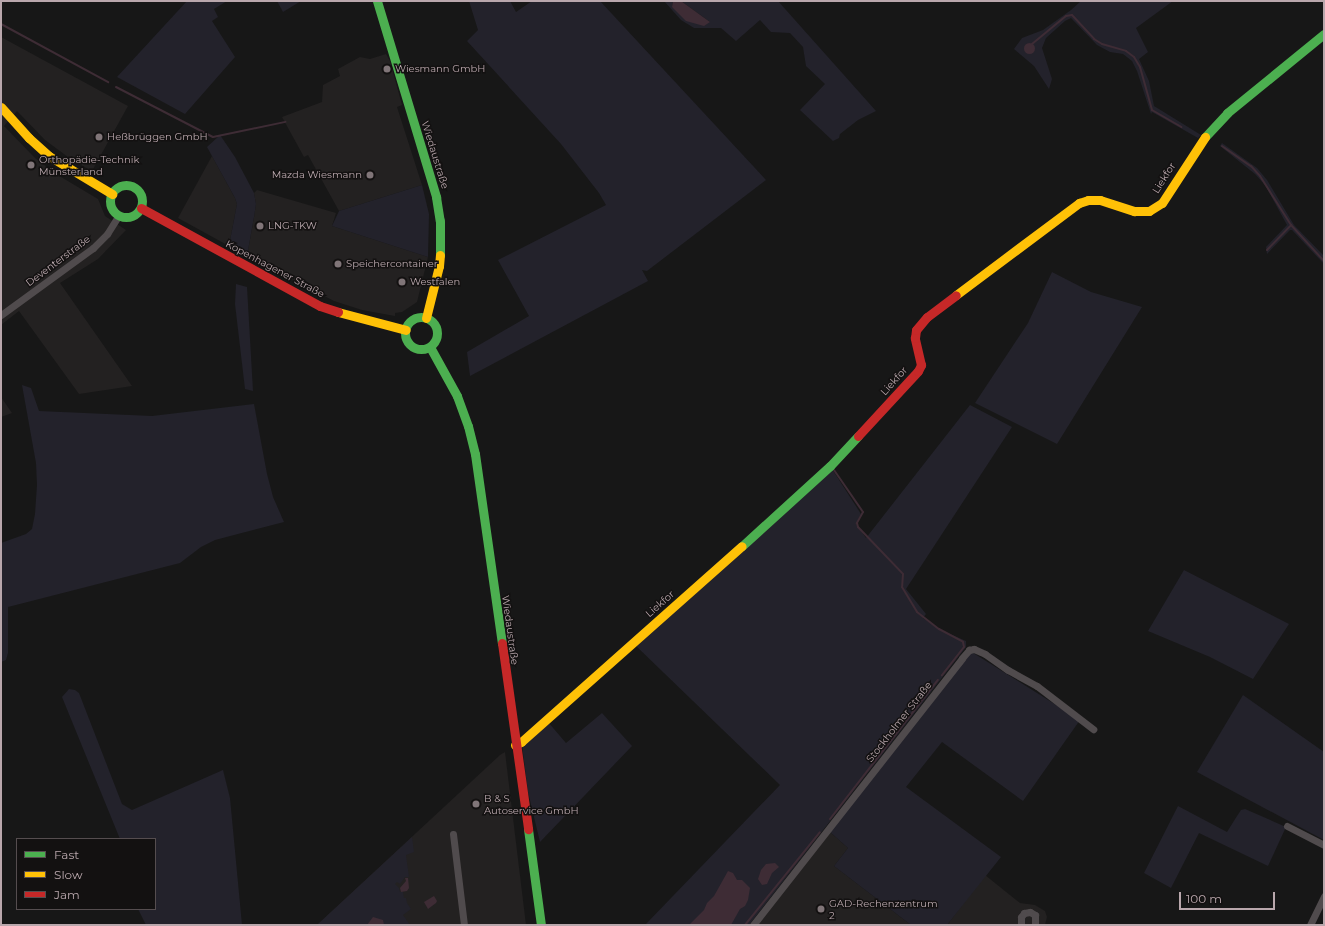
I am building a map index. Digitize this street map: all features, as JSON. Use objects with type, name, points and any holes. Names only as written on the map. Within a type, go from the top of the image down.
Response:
[{"type":"main road","name":"Wiedaustraße","points":[[376,1],[436,197],[439,215],[441,241],[439,266],[426,318]]},
{"type":"main road","name":"Liekfor","points":[[515,745],[708,577],[830,466],[918,370],[921,365],[915,338],[916,330],[927,317],[1079,203],[1088,200],[1100,200],[1134,211],[1149,211],[1162,203],[1199,144],[1215,125],[1227,113],[1324,34]]},
{"type":"main road","points":[[1,107],[29,138],[49,156],[112,194]]},
{"type":"main road","points":[[131,186],[136,189],[141,196],[141,208],[132,216],[119,215],[112,208],[112,194],[120,187],[131,186]]},
{"type":"main road","name":"Kopenhagener Straße","points":[[141,208],[320,306],[346,315],[406,330]]},
{"type":"main road","points":[[415,318],[426,318],[433,323],[437,331],[435,341],[430,347],[422,349],[412,346],[406,339],[406,330],[408,325],[415,318]]},
{"type":"main road","name":"Wiedaustraße","points":[[430,347],[457,396],[468,426],[475,454],[541,925]]},
{"type":"street","name":"Deventerstraße","points":[[1,315],[93,248],[107,234],[119,215]]},
{"type":"street","name":"Stockholmer Straße","points":[[753,925],[969,650],[974,649],[985,654],[1008,670],[1037,686],[1093,729]]},
{"type":"street","points":[[1287,826],[1324,845]]},
{"type":"street","points":[[453,834],[464,925]]},
{"type":"street","points":[[1310,925],[1324,896]]},
{"type":"street","points":[[1021,925],[1021,917],[1024,913],[1030,912],[1035,915],[1035,925]]},
{"type":"shaded area","points":[[187,1],[227,1],[214,9],[218,17],[212,21],[235,57],[185,114],[117,77]]},
{"type":"shaded area","points":[[277,1],[301,1],[283,12]]},
{"type":"shaded area","points":[[469,1],[510,1],[516,12],[532,1],[600,1],[766,180],[647,271],[642,270],[648,281],[470,376],[467,352],[529,316],[498,260],[606,205],[599,193],[561,144],[467,41],[478,30]]},
{"type":"shaded area","points":[[664,1],[673,1],[672,7],[710,22],[681,1],[778,1],[876,111],[858,120],[840,134],[839,138],[833,141],[800,110],[825,84],[806,66],[803,47],[790,33],[771,32],[760,20],[736,41],[721,28],[694,28],[681,20]]},
{"type":"shaded area","points":[[673,1],[681,1],[710,22],[704,26],[686,21],[672,7]]},
{"type":"shaded area","points":[[1081,1],[1173,1],[1136,28],[1148,52],[1139,59],[1149,81],[1154,106],[1201,135],[1198,138],[1152,112],[1151,114],[1137,71],[1132,61],[1123,54],[1110,52],[1097,45],[1071,18],[1065,21],[1046,38],[1042,48],[1052,79],[1049,89],[1034,66],[1014,49],[1022,38],[1043,30]]},
{"type":"shaded area","points":[[1,37],[128,106],[92,171],[72,160],[45,140],[17,111],[4,126],[35,158],[56,174],[98,199],[105,216],[126,230],[98,259],[60,283],[132,386],[79,394],[19,311],[1,325]]},
{"type":"shaded area","points":[[1027,43],[1031,43],[1033,44],[1033,52],[1027,53],[1024,50],[1024,46]]},
{"type":"shaded area","points":[[386,54],[390,61],[402,105],[397,107],[422,185],[339,211],[308,155],[304,157],[282,117],[322,102],[323,85],[340,76],[338,69],[360,57],[370,59]]},
{"type":"shaded area","points":[[220,135],[235,157],[254,193],[256,204],[247,256],[229,246],[237,204],[207,147]]},
{"type":"shaded area","points":[[1222,143],[1257,168],[1267,180],[1294,225],[1324,256],[1324,264],[1292,230],[1290,230],[1267,254],[1266,247],[1287,225],[1265,185],[1255,174],[1220,146]]},
{"type":"shaded area","points":[[212,156],[237,204],[229,246],[178,218]]},
{"type":"shaded area","points":[[422,185],[429,214],[428,257],[332,226],[339,211]]},
{"type":"shaded area","points":[[257,190],[336,213],[332,226],[428,257],[417,302],[402,312],[395,313],[395,316],[362,310],[334,301],[247,256],[256,204],[254,193]]},
{"type":"shaded area","points":[[1052,272],[1091,292],[1142,307],[1057,444],[975,403],[1028,323]]},
{"type":"shaded area","points":[[236,284],[247,287],[253,391],[245,389],[235,304]]},
{"type":"shaded area","points":[[22,385],[31,388],[39,411],[152,416],[254,404],[267,474],[273,497],[284,522],[215,540],[201,547],[180,563],[8,607],[8,653],[6,660],[1,662],[1,543],[26,534],[32,529],[35,514],[37,485],[36,463]]},
{"type":"shaded area","points":[[1,397],[12,413],[1,417]]},
{"type":"shaded area","points":[[970,405],[1012,427],[906,589],[926,614],[923,618],[939,629],[966,641],[966,647],[749,925],[645,925],[780,785],[635,645],[832,469],[861,514],[856,524],[866,538]]},
{"type":"shaded area","points":[[1184,570],[1289,624],[1253,679],[1210,657],[1148,631]]},
{"type":"shaded area","points":[[970,651],[1080,720],[1023,801],[942,742],[906,787],[1001,857],[947,925],[911,925],[834,866],[848,848],[830,832]]},
{"type":"shaded area","points":[[69,689],[75,690],[79,693],[122,804],[132,810],[223,770],[230,798],[242,925],[146,925],[138,910],[156,910],[156,838],[120,838],[62,697]]},
{"type":"shaded area","points":[[1243,695],[1324,752],[1324,840],[1197,772]]},
{"type":"shaded area","points":[[602,713],[632,746],[540,842],[528,792],[522,745],[548,722],[566,743]]},
{"type":"shaded area","points":[[505,752],[526,925],[317,925],[500,755]]},
{"type":"shaded area","points":[[1178,806],[1227,832],[1241,810],[1245,809],[1286,827],[1268,866],[1199,833],[1171,888],[1144,873]]},
{"type":"shaded area","points":[[830,832],[848,848],[834,866],[911,925],[757,925]]},
{"type":"shaded area","points":[[412,837],[414,852],[406,855],[409,877],[405,877],[400,884],[397,882],[395,884],[399,888],[400,892],[403,892],[404,898],[406,898],[411,909],[403,915],[410,925],[317,925]]},
{"type":"shaded area","points":[[775,863],[779,867],[772,873],[767,884],[762,885],[758,879],[761,870],[766,864]]},
{"type":"shaded area","points":[[728,871],[733,873],[737,880],[742,880],[750,888],[748,900],[745,906],[740,909],[731,925],[689,925],[704,910]]},
{"type":"shaded area","points":[[985,875],[1020,903],[1035,905],[1045,911],[1047,917],[1045,925],[947,925]]},
{"type":"shaded area","points":[[405,878],[408,878],[409,888],[407,891],[401,892],[400,888],[406,881]]},
{"type":"shaded area","points":[[434,896],[437,901],[428,909],[424,902]]},
{"type":"shaded area","points":[[373,917],[383,920],[384,925],[367,925]]},
{"type":"waterway","points":[[1032,44],[1066,16],[1072,15],[1094,39],[1102,44],[1126,51],[1134,57],[1140,67],[1152,110],[1181,127]]},
{"type":"waterway","points":[[1,24],[108,82]]},
{"type":"waterway","points":[[116,87],[213,137],[285,122]]},
{"type":"waterway","points":[[1222,146],[1251,166],[1260,176],[1291,225],[1324,261]]},
{"type":"waterway","points":[[1267,250],[1291,225]]},
{"type":"waterway","points":[[834,470],[863,512],[857,523],[858,527],[903,574],[902,587],[917,612],[939,629],[963,642],[964,647],[942,675]]},
{"type":"waterway","points":[[830,819],[938,680]]},
{"type":"waterway","points":[[745,925],[820,832]]},
{"type":"traffic: fast","points":[[377,1],[436,197],[440,221],[440,255]]},
{"type":"traffic: fast","points":[[1205,137],[1227,113],[1324,34]]},
{"type":"traffic: fast","points":[[126,185],[135,188],[139,192],[142,201],[139,210],[135,214],[126,217],[117,214],[113,210],[110,201],[113,192],[117,188],[126,185]]},
{"type":"traffic: fast","points":[[421,317],[427,318],[434,324],[437,333],[436,339],[430,346],[421,349],[415,348],[408,342],[405,333],[406,327],[412,320],[421,317]]},
{"type":"traffic: fast","points":[[430,347],[457,396],[468,426],[475,454],[502,643]]},
{"type":"traffic: fast","points":[[742,546],[830,466],[858,436]]},
{"type":"traffic: fast","points":[[528,829],[541,925]]},
{"type":"traffic: slow","points":[[1,107],[29,138],[49,156],[112,194]]},
{"type":"traffic: slow","points":[[956,295],[1079,203],[1088,200],[1100,200],[1134,211],[1149,211],[1162,203],[1205,137]]},
{"type":"traffic: slow","points":[[426,318],[439,266],[440,255]]},
{"type":"traffic: slow","points":[[338,312],[406,330]]},
{"type":"traffic: slow","points":[[515,745],[521,742],[742,546]]},
{"type":"traffic: jam","points":[[141,208],[320,306],[338,312]]},
{"type":"traffic: jam","points":[[858,436],[918,371],[921,365],[915,338],[916,330],[927,317],[956,295]]},
{"type":"traffic: jam","points":[[502,643],[528,829]]},
{"type":"place","name":"Wiesmann GmbH","points":[[387,69]]},
{"type":"place","name":"Heßbrüggen GmbH","points":[[99,137]]},
{"type":"place","name":"Orthopädie-Technik Münsterland","points":[[31,165]]},
{"type":"place","name":"Mazda Wiesmann","points":[[370,175]]},
{"type":"place","name":"LNG-TKW","points":[[260,226]]},
{"type":"place","name":"Speichercontainer","points":[[338,264]]},
{"type":"place","name":"Westfalen","points":[[402,282]]},
{"type":"place","name":"B & S Autoservice GmbH","points":[[476,804]]},
{"type":"place","name":"GAD-Rechenzentrum 2","points":[[821,909]]}]
